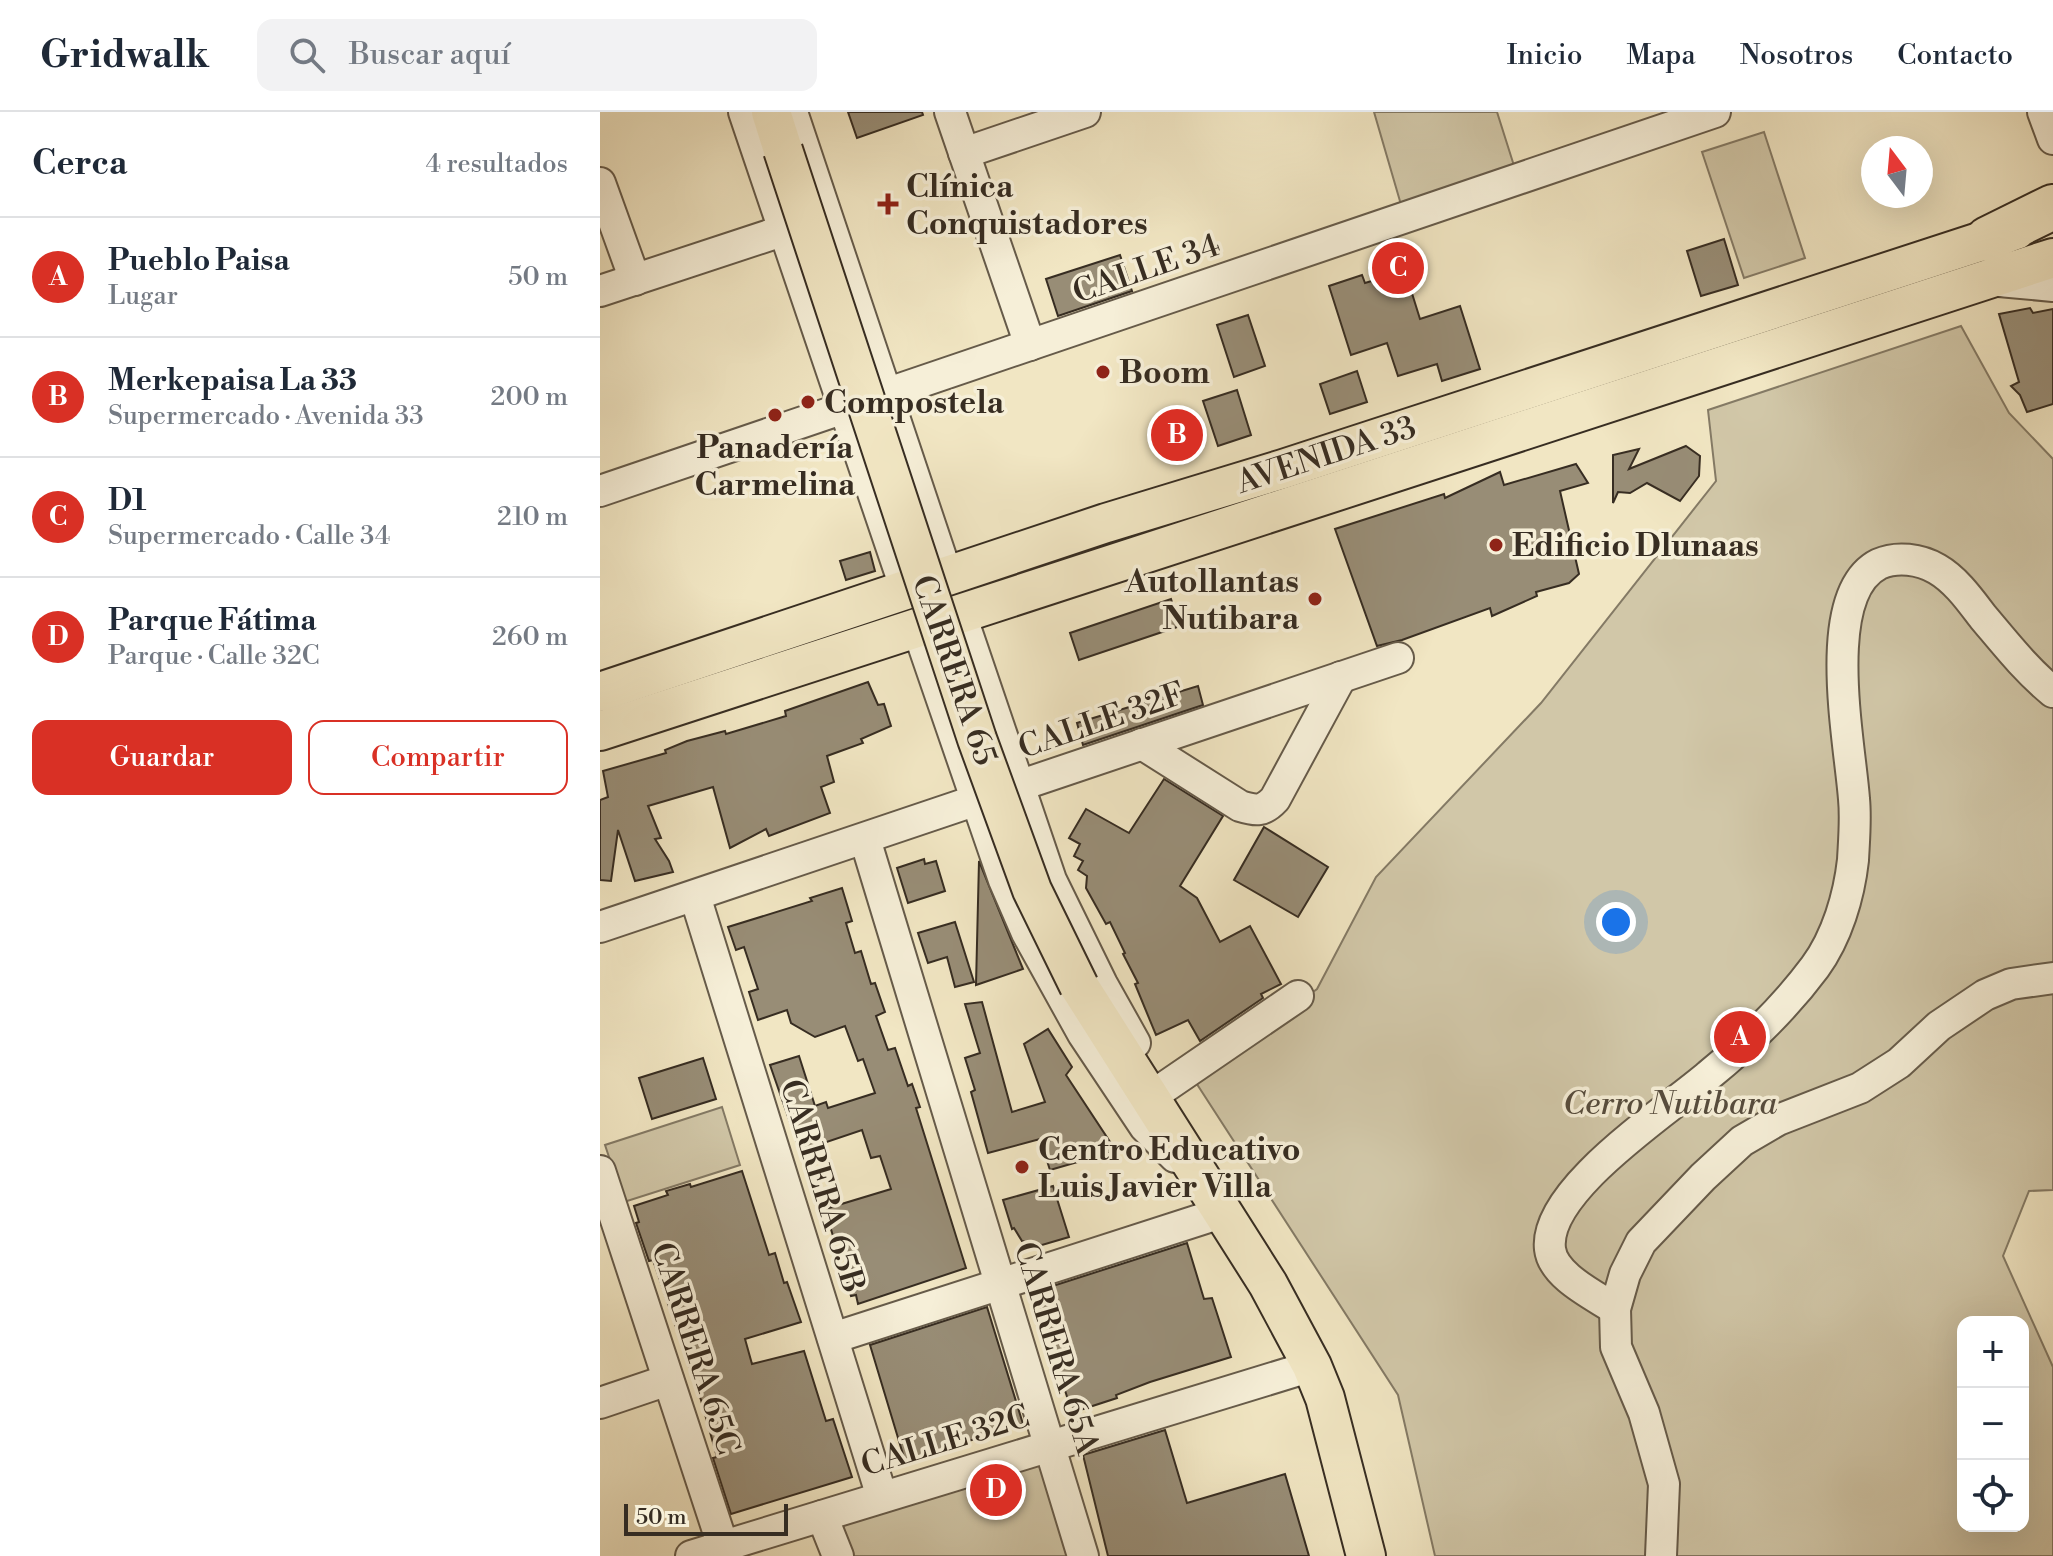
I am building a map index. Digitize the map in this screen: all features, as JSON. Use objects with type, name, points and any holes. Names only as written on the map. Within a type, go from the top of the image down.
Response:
[{"type":"highway","points":[[1987,259],[2053,207]]},
{"type":"main road","name":"CARRERA 65","points":[[771,112],[977,739],[1032,890],[1079,986],[1268,1284],[1312,1366],[1325,1398],[1366,1556]]},
{"type":"main road","name":"AVENIDA 33","points":[[600,731],[917,627],[1987,259],[2053,218]]},
{"type":"main road","name":"AVENIDA 33","points":[[600,692],[947,575],[1328,454],[1987,259],[2053,258]]},
{"type":"street","name":"CARRERA 65","points":[[744,112],[906,590]]},
{"type":"street","name":"CARRERA 65","points":[[792,112],[947,575]]},
{"type":"street","points":[[950,112],[1030,345]]},
{"type":"street","points":[[964,153],[1085,112]]},
{"type":"street","name":"CALLE 34","points":[[600,491],[1030,345],[1651,122],[1715,112]]},
{"type":"street","points":[[2043,112],[2053,139]]},
{"type":"street","points":[[600,183],[635,280]]},
{"type":"street","points":[[600,291],[785,230]]},
{"type":"street","points":[[1987,259],[2053,286]]},
{"type":"street","points":[[1615,1309],[1554,1264],[1550,1249],[1551,1233],[1557,1219],[1579,1185],[1629,1137],[1710,1075],[1788,999],[1816,966],[1832,938],[1844,907],[1852,861],[1855,803],[1842,680],[1846,610],[1858,582],[1870,569],[1889,560],[1918,562],[1938,570],[1959,587],[2036,678],[2053,692]]},
{"type":"street","name":"CARRERA 65","points":[[960,612],[1051,880],[1102,984],[1173,1108],[1218,1204]]},
{"type":"street","name":"CARRERA 65","points":[[917,627],[1004,880],[1027,933],[1083,1034],[1145,1127],[1218,1204]]},
{"type":"street","name":"CALLE 32F","points":[[600,927],[1398,658]]},
{"type":"street","points":[[1142,744],[1240,806],[1254,811],[1266,808],[1275,799],[1341,677]]},
{"type":"street","name":"CARRERA 65A","points":[[865,839],[1083,1556]]},
{"type":"street","name":"CARRERA 65B","points":[[695,896],[882,1497]]},
{"type":"street","points":[[1661,1556],[1664,1484],[1644,1413],[1616,1347],[1615,1309],[1625,1274],[1641,1242],[1742,1141],[1778,1120],[1860,1088],[1899,1063],[1939,1026],[1985,995],[2011,984],[2053,978]]},
{"type":"street","points":[[1162,1089],[1298,996]]},
{"type":"street","name":"CARRERA 65C","points":[[600,1171],[723,1546]]},
{"type":"street","points":[[833,1338],[1000,1284],[1218,1204]]},
{"type":"street","name":"CALLE 32C","points":[[691,1556],[1312,1366]]},
{"type":"street","points":[[600,1403],[668,1380]]},
{"type":"street","points":[[822,1516],[838,1556]]},
{"type":"green space","points":[[1374,112],[1497,112],[1516,172],[1402,208]]},
{"type":"green space","points":[[1764,132],[1805,258],[1744,278],[1702,152]]},
{"type":"green space","name":"Cerro Nutibara","points":[[1961,326],[2009,413],[2053,459],[2053,1190],[2029,1191],[2003,1256],[2053,1367],[2053,1556],[1435,1556],[1398,1395],[1193,1078],[1317,989],[1376,877],[1541,703],[1716,481],[1708,410]]},
{"type":"green space","points":[[722,1107],[740,1165],[624,1202],[605,1145]]},
{"type":"green space","points":[[1043,1458],[1074,1556],[846,1556],[833,1523]]},
{"type":"building","points":[[848,112],[922,112],[923,115],[857,138]]},
{"type":"building","points":[[1724,239],[1738,285],[1701,296],[1687,251]]},
{"type":"building","points":[[1120,255],[1132,291],[1058,316],[1046,279]]},
{"type":"building","points":[[1405,271],[1420,319],[1460,306],[1480,369],[1442,381],[1437,364],[1398,376],[1387,343],[1351,355],[1329,286],[1362,275],[1365,283]]},
{"type":"building","points":[[2030,308],[2033,313],[2053,309],[2053,404],[2027,412],[2020,395],[2011,386],[2019,382],[1999,314]]},
{"type":"building","points":[[1248,315],[1265,366],[1234,377],[1217,325]]},
{"type":"building","points":[[1357,371],[1367,402],[1330,414],[1320,384]]},
{"type":"building","points":[[1237,390],[1251,435],[1218,446],[1203,401]]},
{"type":"building","points":[[1686,446],[1700,456],[1699,476],[1680,501],[1647,483],[1630,493],[1618,492],[1613,503],[1613,455],[1639,449],[1629,469]]},
{"type":"building","points":[[1576,464],[1588,483],[1560,491],[1579,574],[1569,583],[1536,592],[1537,596],[1492,616],[1490,608],[1377,646],[1335,529],[1444,494],[1445,498],[1500,472],[1504,485]]},
{"type":"building","points":[[870,552],[875,571],[846,580],[840,561]]},
{"type":"building","points":[[1171,599],[1180,626],[1079,660],[1070,633]]},
{"type":"building","points":[[868,682],[878,705],[884,704],[891,726],[861,739],[863,743],[827,756],[834,782],[821,787],[830,813],[769,836],[766,829],[730,848],[713,787],[648,806],[661,838],[655,839],[673,872],[635,881],[618,830],[611,881],[600,880],[600,800],[608,797],[603,771],[666,753],[665,750],[687,741],[725,731],[726,734],[786,716],[785,711]]},
{"type":"building","points":[[1198,686],[1203,705],[1083,745],[1077,723]]},
{"type":"building","points":[[1164,779],[1223,816],[1180,886],[1197,898],[1220,942],[1250,926],[1281,984],[1261,994],[1263,998],[1200,1041],[1188,1020],[1156,1035],[1125,953],[1110,922],[1106,924],[1086,888],[1087,876],[1078,870],[1083,861],[1074,856],[1080,844],[1069,838],[1086,809],[1129,833]]},
{"type":"building","points":[[1264,827],[1328,867],[1298,917],[1234,880]]},
{"type":"building","points":[[924,859],[925,864],[936,861],[945,891],[908,903],[897,868]]},
{"type":"building","points":[[979,861],[1023,969],[976,985],[978,902]]},
{"type":"building","points":[[842,888],[852,921],[846,923],[855,953],[861,951],[871,984],[875,983],[885,1012],[876,1016],[888,1050],[895,1048],[908,1086],[912,1084],[920,1107],[916,1108],[966,1268],[858,1304],[856,1295],[851,1296],[844,1272],[852,1270],[840,1234],[833,1236],[825,1209],[891,1189],[880,1156],[871,1158],[862,1130],[800,1151],[770,1065],[799,1056],[815,1106],[826,1102],[828,1108],[875,1093],[863,1059],[858,1061],[845,1026],[815,1037],[791,1023],[787,1010],[758,1020],[749,992],[758,989],[744,947],[736,950],[728,927],[812,901],[810,898]]},
{"type":"building","points":[[955,922],[974,982],[955,987],[947,957],[928,963],[918,933]]},
{"type":"building","points":[[982,1002],[1012,1112],[1045,1102],[1024,1044],[1048,1029],[1072,1067],[1066,1075],[1116,1151],[1050,1170],[1040,1139],[988,1153],[965,1058],[980,1053],[965,1004]]},
{"type":"building","points":[[703,1058],[716,1099],[652,1119],[639,1078]]},
{"type":"building","points":[[742,1171],[769,1255],[775,1253],[801,1322],[745,1339],[752,1364],[804,1351],[826,1421],[833,1419],[852,1477],[731,1514],[713,1458],[717,1457],[701,1400],[653,1260],[649,1261],[636,1223],[639,1222],[634,1206],[668,1195],[666,1191],[690,1184],[691,1187]]},
{"type":"building","points":[[1053,1186],[1069,1237],[1042,1245],[1022,1241],[1012,1229],[1003,1200]]},
{"type":"building","points":[[1187,1243],[1204,1299],[1212,1298],[1231,1357],[1150,1382],[1116,1395],[1117,1398],[1077,1411],[1069,1403],[1034,1292]]},
{"type":"building","points":[[987,1307],[1023,1424],[905,1461],[870,1345]]},
{"type":"building","points":[[1165,1430],[1187,1503],[1285,1474],[1309,1556],[1108,1556],[1083,1455]]},
{"type":"place","name":"Clínica Conquistadores","points":[[888,204]]},
{"type":"place","name":"D1","points":[[1398,268]]},
{"type":"place","name":"Boom","points":[[1103,372]]},
{"type":"place","name":"Compostela","points":[[808,402]]},
{"type":"place","name":"Panadería Carmelina","points":[[775,415]]},
{"type":"place","name":"Merkepaisa La 33","points":[[1177,435]]},
{"type":"place","name":"Edificio Dlunaas","points":[[1496,545]]},
{"type":"place","name":"Autollantas Nutibara","points":[[1315,599]]},
{"type":"place","name":"Pueblo Paisa","points":[[1740,1037]]},
{"type":"place","name":"Centro Educativo Luis Javier Villa","points":[[1022,1167]]},
{"type":"place","name":"Parque Fátima","points":[[996,1490]]}]
